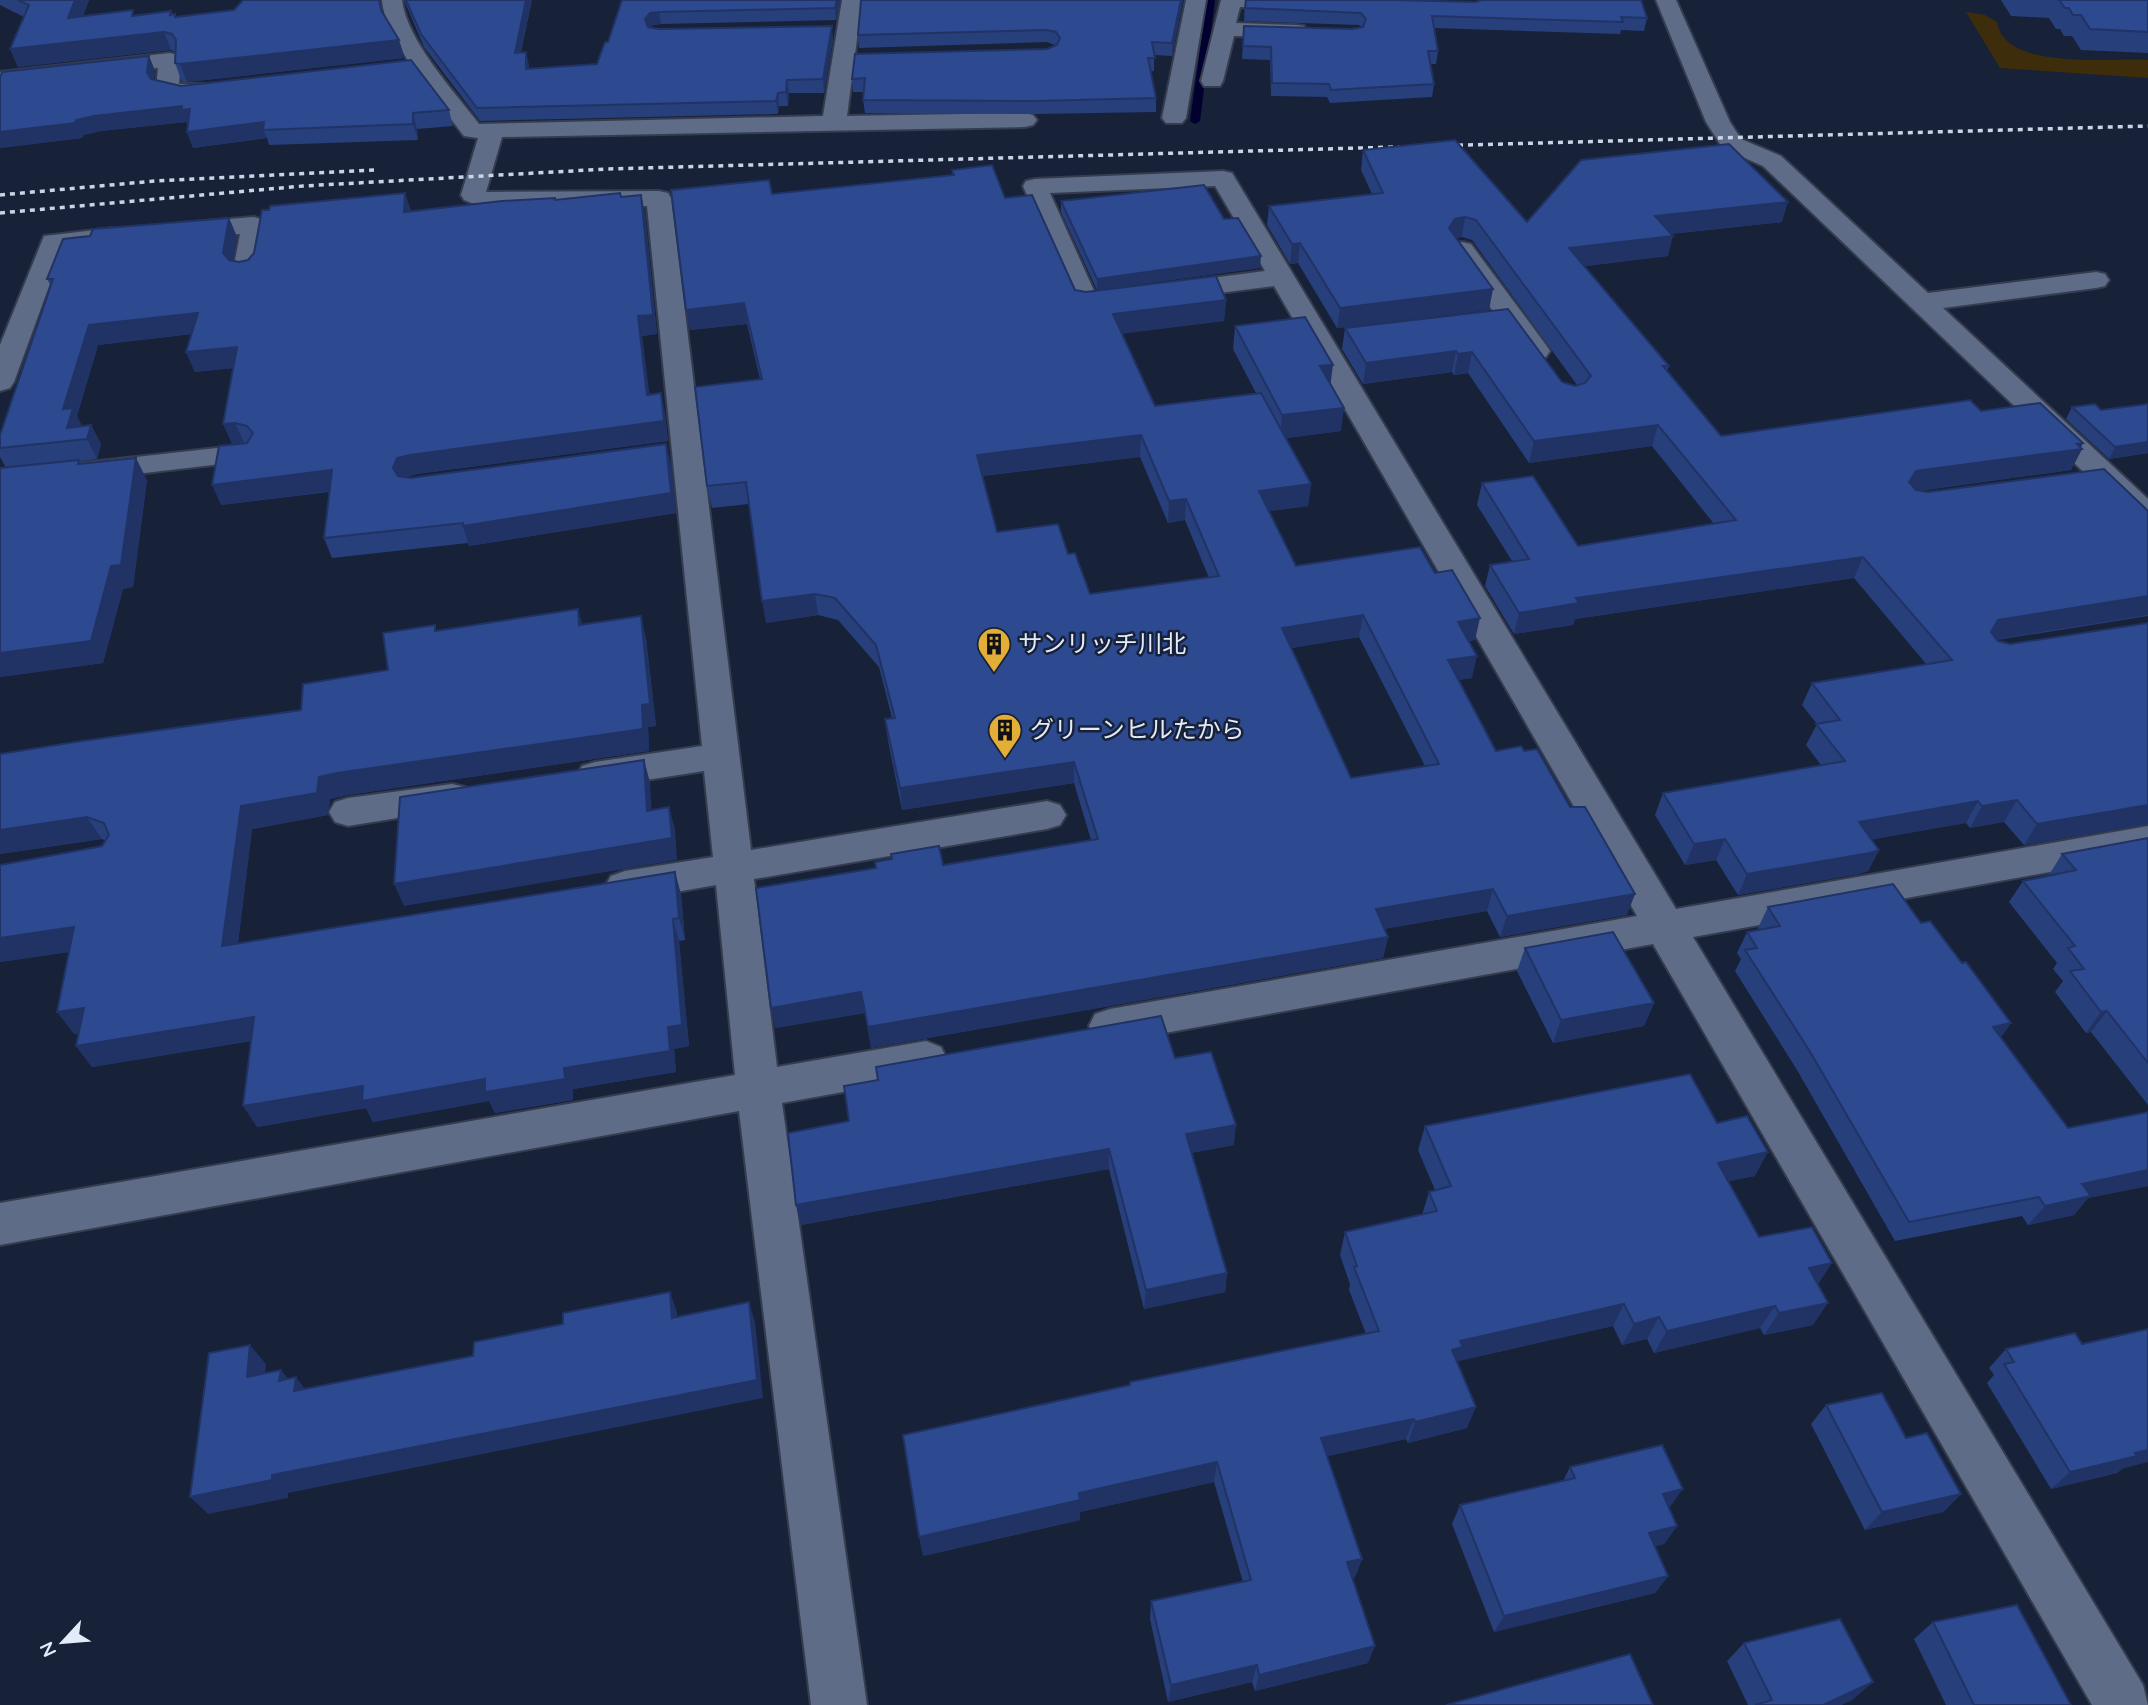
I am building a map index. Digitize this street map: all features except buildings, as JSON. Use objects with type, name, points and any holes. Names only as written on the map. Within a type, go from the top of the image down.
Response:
[{"type":"street","points":[[393,0],[392,13],[423,65],[472,131],[1025,120]]},
{"type":"street","points":[[834,123],[842,58],[840,29],[852,0]]},
{"type":"street","points":[[1666,0],[1718,122],[1732,144],[1772,161],[2148,516]]},
{"type":"street","points":[[1215,10],[1325,2]]},
{"type":"street","points":[[1215,10],[1313,32]]},
{"type":"street","points":[[1212,81],[1215,10]]},
{"type":"street","points":[[1174,118],[1215,10]]},
{"type":"street","points":[[842,58],[869,57]]},
{"type":"street","points":[[0,79],[170,60],[167,88],[187,92],[229,87]]},
{"type":"street","points":[[396,68],[423,65]]},
{"type":"street","points":[[492,130],[473,195],[487,201],[659,198],[674,452],[721,756],[758,1090],[839,1705]]},
{"type":"street","points":[[1282,277],[1086,302],[1035,186],[1223,178],[1282,277],[1333,339],[1665,926],[2123,1705]]},
{"type":"street","points":[[160,232],[254,225],[246,270]]},
{"type":"street","points":[[0,382],[53,241],[133,234]]},
{"type":"street","points":[[1461,248],[1553,373]]},
{"type":"street","points":[[1923,302],[2096,279]]},
{"type":"street","points":[[1485,321],[1512,318]]},
{"type":"street","points":[[0,481],[244,454]]},
{"type":"street","points":[[2066,483],[2107,477]]},
{"type":"street","points":[[555,781],[721,756]]},
{"type":"street","points":[[348,813],[486,792]]},
{"type":"street","points":[[597,891],[1047,815]]},
{"type":"street","points":[[1074,1033],[2148,840]]},
{"type":"street","points":[[0,1224],[964,1052]]},
{"type":"shaded area","points":[[1966,12],[1985,15],[1997,22],[2004,38],[2019,49],[2039,55],[2062,59],[2148,60],[2148,78],[2000,68]]},
{"type":"waterway","points":[[1195,121],[1211,0]]},
{"type":"railway","points":[[0,213],[303,186],[607,169],[2148,126]]},
{"type":"railway","points":[[0,195],[155,181],[374,170]]},
{"type":"place","name":"サンリッチ川北","points":[[994,674]]},
{"type":"place","name":"グリーンヒルたから","points":[[1005,760]]}]
